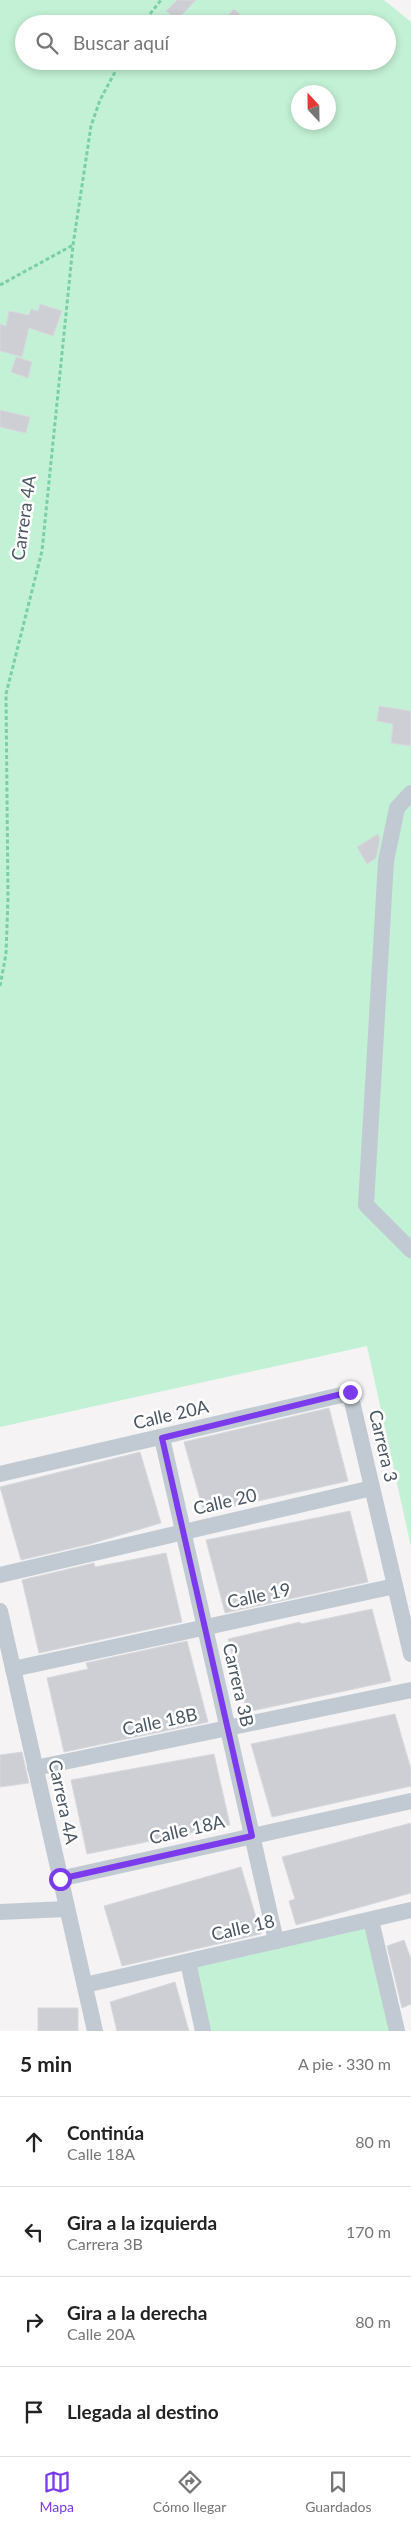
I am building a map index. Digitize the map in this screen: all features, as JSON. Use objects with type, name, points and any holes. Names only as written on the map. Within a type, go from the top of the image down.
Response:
[{"type":"street","points":[[411,793],[397,808],[386,861],[366,1205],[411,1250]]},
{"type":"street","name":"Calle 20A","points":[[0,1474],[162,1438],[350,1392]]},
{"type":"street","name":"Carrera 3","points":[[350,1392],[411,1654]]},
{"type":"street","name":"Carrera 3B","points":[[162,1438],[276,1941]]},
{"type":"street","name":"Calle 20","points":[[0,1575],[372,1488]]},
{"type":"street","name":"Calle 19","points":[[13,1670],[395,1586]]},
{"type":"street","name":"Carrera 4A","points":[[0,1611],[95,2031]]},
{"type":"street","name":"Calle 18B","points":[[36,1768],[411,1690]]},
{"type":"street","name":"Calle 18A","points":[[60,1879],[411,1801]]},
{"type":"street","points":[[0,1912],[66,1909]]},
{"type":"street","name":"Calle 18","points":[[85,1985],[411,1910]]},
{"type":"street","points":[[371,1920],[396,2031]]},
{"type":"street","points":[[188,1962],[203,2031]]},
{"type":"path","points":[[149,15],[161,0]]},
{"type":"path","name":"Carrera 4A","points":[[0,986],[6,954],[8,899],[6,694],[42,550],[73,244],[91,126],[100,100],[116,70]]},
{"type":"path","points":[[0,284],[73,244]]},
{"type":"green space","points":[[0,0],[384,0],[411,22],[411,1547],[367,1346],[0,1427]]},
{"type":"green space","points":[[369,1923],[395,2031],[207,2031],[192,1965]]},
{"type":"building","points":[[177,0],[196,0],[182,15],[171,15],[166,11]]},
{"type":"building","points":[[234,9],[240,15],[228,15]]},
{"type":"building","points":[[40,304],[62,311],[53,336],[29,328],[22,357],[0,351],[0,324],[6,326],[9,311],[29,315],[31,309],[38,311]]},
{"type":"building","points":[[16,357],[32,362],[28,378],[11,372]]},
{"type":"building","points":[[0,410],[30,417],[26,433],[0,427]]},
{"type":"building","points":[[379,706],[411,711],[411,746],[391,743],[393,724],[377,721]]},
{"type":"building","points":[[378,834],[380,839],[376,858],[367,864],[357,847]]},
{"type":"building","points":[[329,1408],[348,1481],[204,1513],[184,1442]]},
{"type":"building","points":[[140,1452],[161,1523],[90,1544],[21,1560],[0,1487]]},
{"type":"building","points":[[350,1511],[368,1582],[225,1613],[206,1540]]},
{"type":"building","points":[[166,1553],[182,1622],[39,1653],[22,1580],[94,1563],[95,1567]]},
{"type":"building","points":[[372,1609],[391,1681],[247,1712],[228,1639],[300,1622],[301,1624]]},
{"type":"building","points":[[187,1641],[208,1722],[64,1752],[47,1678],[88,1669],[86,1663]]},
{"type":"building","points":[[395,1714],[411,1769],[411,1786],[272,1817],[251,1744]]},
{"type":"building","points":[[22,1752],[29,1783],[0,1787],[0,1755]]},
{"type":"building","points":[[214,1754],[230,1825],[87,1854],[71,1780]]},
{"type":"building","points":[[411,1823],[411,1893],[296,1925],[289,1901],[295,1899],[282,1857]]},
{"type":"building","points":[[241,1867],[261,1934],[122,1966],[104,1906]]},
{"type":"building","points":[[404,1940],[411,1959],[411,2004],[402,2008],[387,1946]]},
{"type":"building","points":[[175,1982],[189,2031],[117,2031],[110,2002]]},
{"type":"building","points":[[38,2008],[78,2008],[78,2031],[38,2031]]},
{"type":"route","points":[[60,1879],[252,1836],[162,1438],[350,1392]]}]
